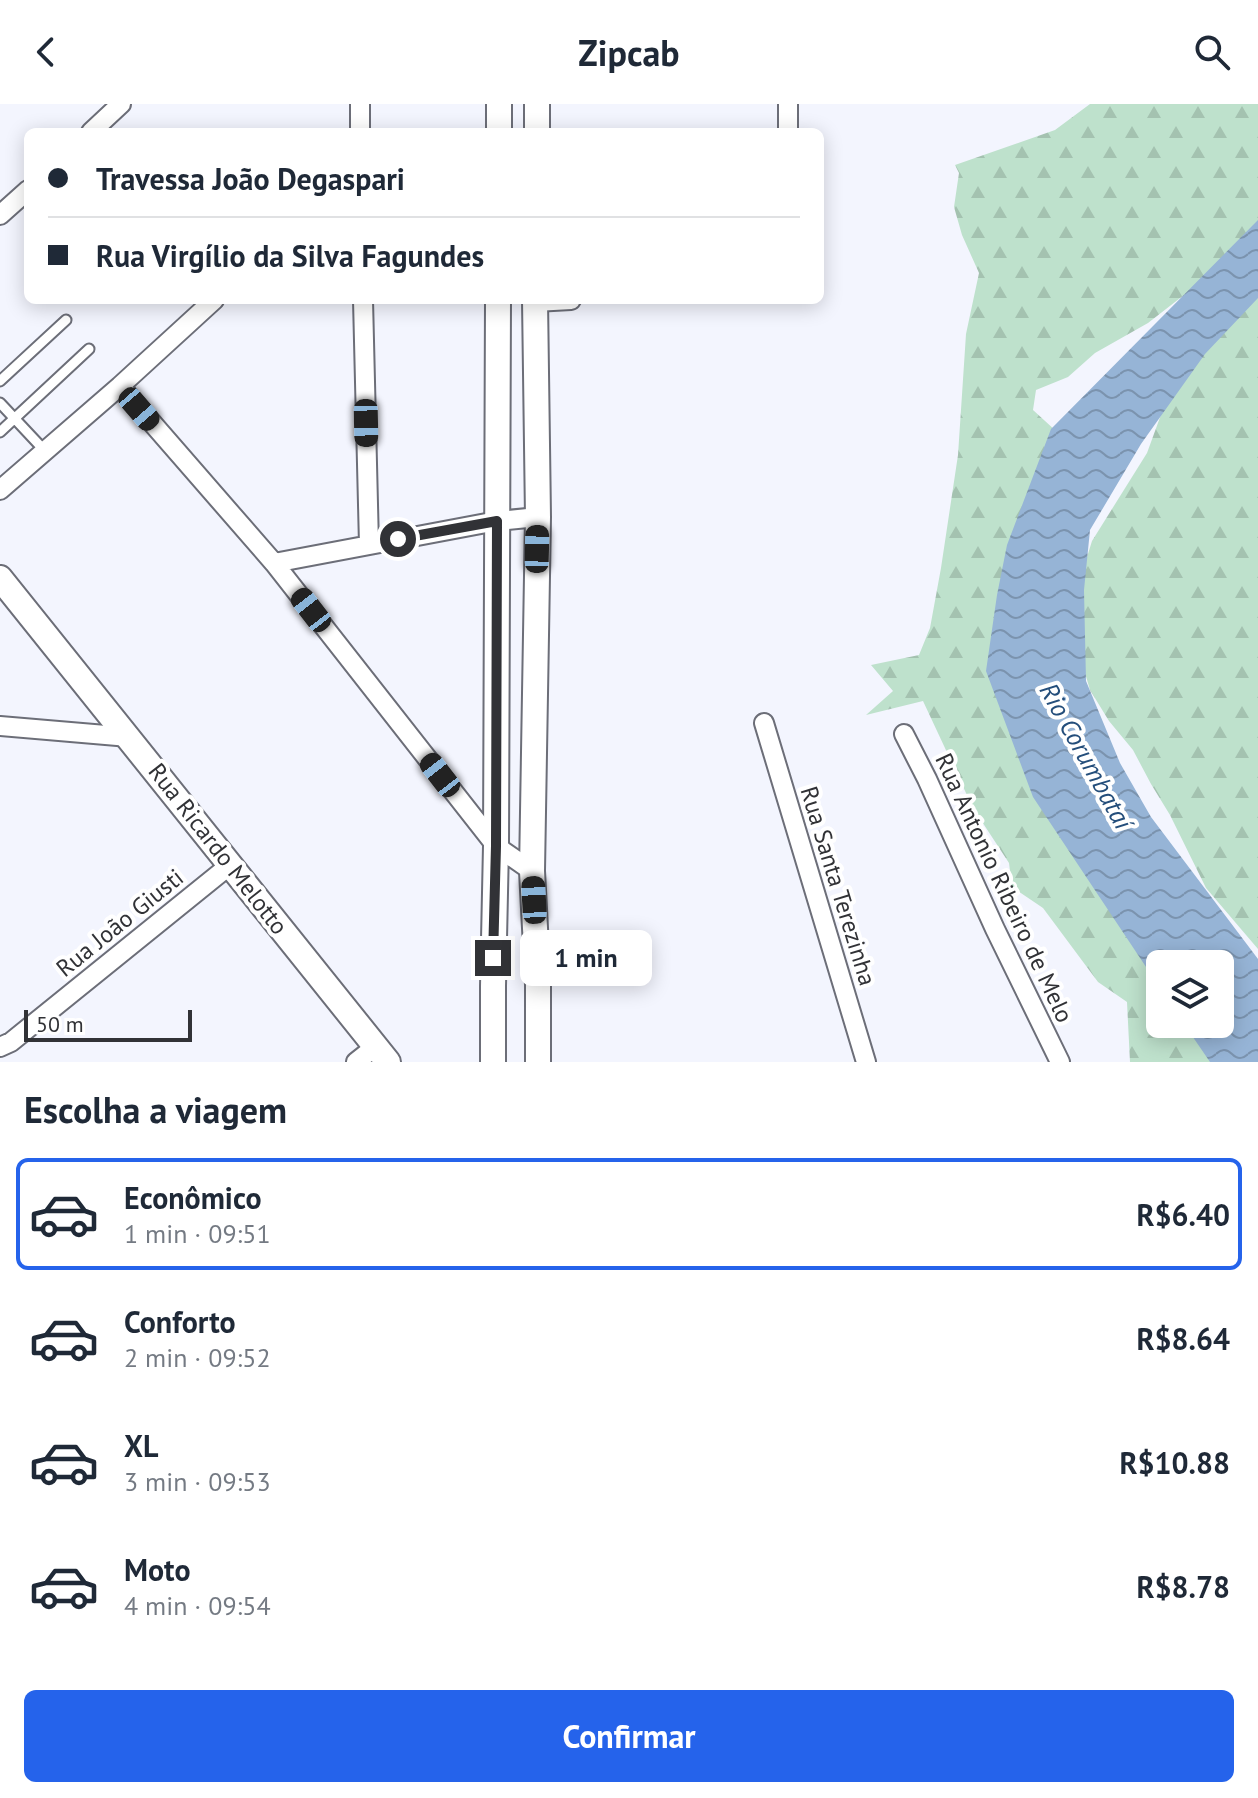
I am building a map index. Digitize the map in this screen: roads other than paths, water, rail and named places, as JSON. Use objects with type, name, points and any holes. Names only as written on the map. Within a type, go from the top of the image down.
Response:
[{"type":"street","points":[[95,128],[121,104]]},
{"type":"street","points":[[360,104],[360,128]]},
{"type":"street","points":[[499,104],[499,128]]},
{"type":"street","points":[[537,104],[537,128]]},
{"type":"street","points":[[788,104],[788,128]]},
{"type":"street","points":[[0,215],[24,194]]},
{"type":"street","points":[[0,490],[210,304]]},
{"type":"street","points":[[363,304],[369,545]]},
{"type":"street","points":[[493,1062],[498,304]]},
{"type":"street","points":[[535,304],[538,517],[532,871],[538,985],[538,1062]]},
{"type":"street","points":[[120,386],[274,563],[496,846],[532,871]]},
{"type":"street","points":[[274,563],[497,521],[538,517]]},
{"type":"street","name":"Rua Ricardo Melotto","points":[[0,578],[230,865],[373,1057]]},
{"type":"street","name":"Rua Santa Terezinha","points":[[764,723],[866,1062]]},
{"type":"street","points":[[0,726],[129,737]]},
{"type":"street","name":"Rua Antonio Ribeiro de Melo","points":[[904,734],[1060,1062]]},
{"type":"street","name":"Rua João Giusti","points":[[0,1047],[23,1032],[230,865]]},
{"type":"lane","points":[[0,381],[66,320]]},
{"type":"lane","points":[[0,432],[89,349]]},
{"type":"lane","points":[[0,403],[45,451]]},
{"type":"water","name":"Rio Corumbataí","points":[[1258,220],[1258,298],[1205,354],[1141,444],[1090,530],[1084,590],[1086,681],[1120,763],[1151,817],[1258,959],[1258,1062],[1210,1062],[1194,1038],[1234,1038],[1234,950],[1146,950],[1146,967],[1033,797],[986,671],[1007,545],[1051,429]]}]
